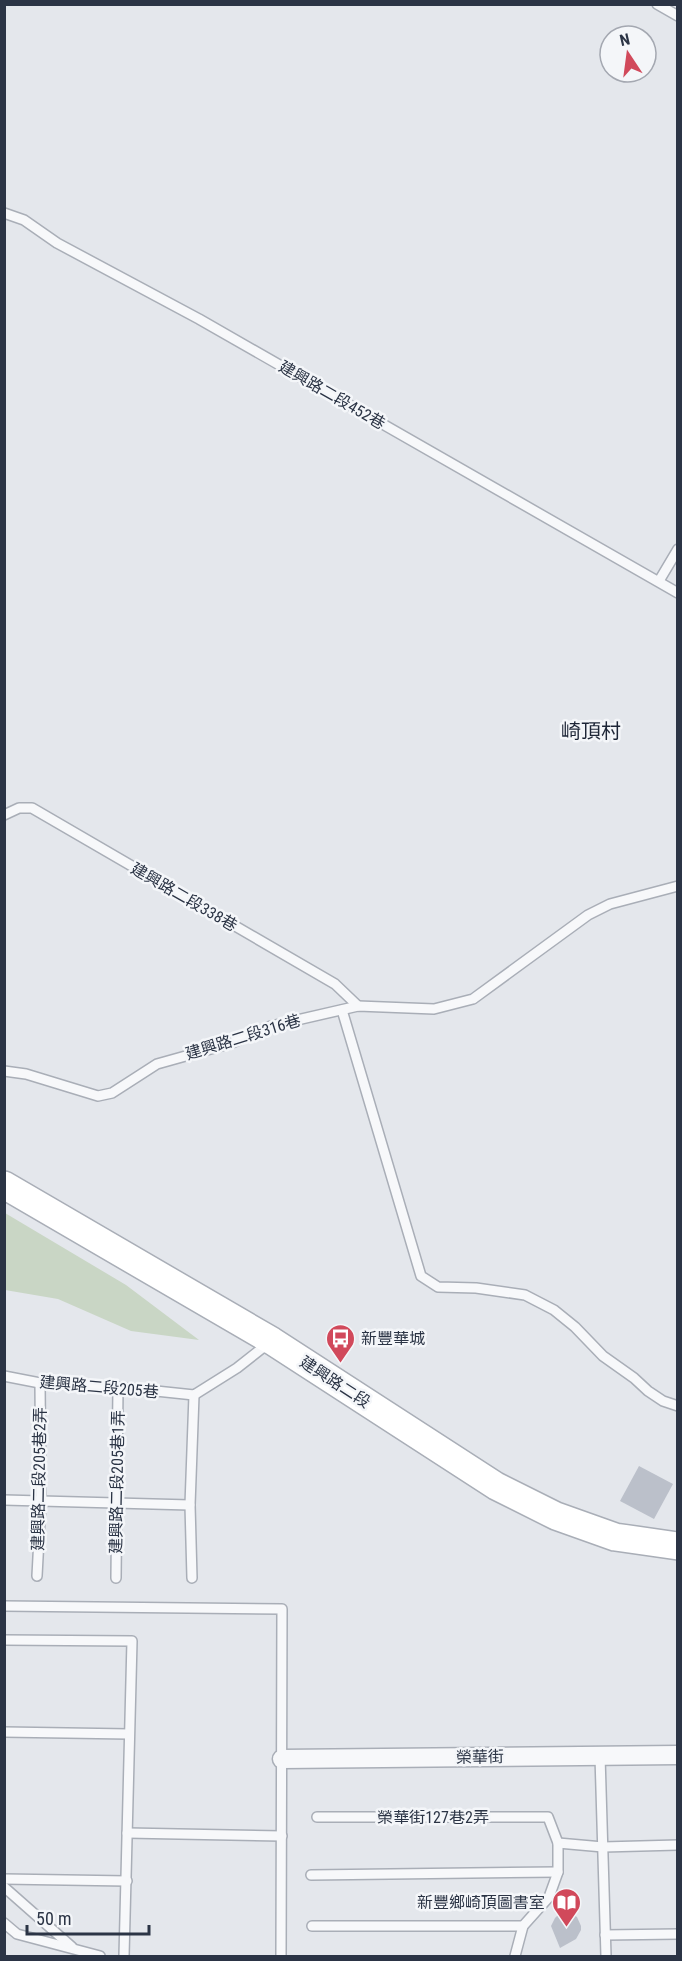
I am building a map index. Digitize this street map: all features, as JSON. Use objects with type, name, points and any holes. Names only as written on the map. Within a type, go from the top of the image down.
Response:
[{"type":"street","name":"建興路二段","points":[[4,1185],[272,1341],[496,1486],[556,1516],[615,1537],[678,1546]]},
{"type":"street","name":"榮華街","points":[[282,1759],[678,1755]]},
{"type":"lane","points":[[657,4],[678,16]]},
{"type":"lane","name":"建興路二段452巷","points":[[4,213],[24,220],[57,243],[199,319],[678,593]]},
{"type":"lane","points":[[658,581],[678,549]]},
{"type":"lane","name":"建興路二段338巷","points":[[4,815],[19,808],[32,808],[335,984],[358,1006]]},
{"type":"lane","name":"建興路二段316巷","points":[[4,1071],[26,1074],[98,1096],[112,1093],[157,1064],[232,1043],[271,1026],[358,1006],[434,1009],[473,999],[588,915],[610,904],[678,886]]},
{"type":"lane","points":[[342,1010],[421,1276],[438,1287],[476,1288],[525,1295],[554,1310],[575,1327],[603,1356],[648,1391],[663,1401],[678,1406]]},
{"type":"lane","points":[[192,1578],[190,1505],[194,1395],[237,1368],[272,1341]]},
{"type":"lane","name":"建興路二段205巷","points":[[4,1376],[40,1383],[118,1387],[194,1395]]},
{"type":"lane","name":"建興路二段205巷2弄","points":[[37,1576],[41,1501],[40,1383]]},
{"type":"lane","name":"建興路二段205巷1弄","points":[[116,1578],[118,1387]]},
{"type":"lane","points":[[4,1500],[190,1505]]},
{"type":"lane","points":[[4,1606],[282,1609],[282,1956]]},
{"type":"lane","points":[[4,1640],[132,1641],[124,1956]]},
{"type":"lane","points":[[4,1732],[129,1734]]},
{"type":"lane","points":[[600,1756],[606,1956]]},
{"type":"lane","name":"榮華街127巷2弄","points":[[317,1817],[548,1817],[558,1843]]},
{"type":"lane","points":[[127,1833],[282,1836]]},
{"type":"lane","points":[[515,1956],[523,1926],[549,1897],[558,1872],[558,1843],[603,1846],[678,1845]]},
{"type":"lane","points":[[311,1875],[558,1872]]},
{"type":"lane","points":[[4,1879],[127,1881]]},
{"type":"lane","points":[[4,1887],[75,1950]]},
{"type":"lane","points":[[4,1923],[17,1934],[100,1956]]},
{"type":"lane","points":[[312,1926],[523,1926]]},
{"type":"lane","points":[[605,1935],[678,1934]]},
{"type":"green space","points":[[5,1213],[126,1285],[199,1340],[131,1331],[58,1299],[5,1290]]},
{"type":"building","points":[[639,1466],[673,1484],[654,1519],[620,1501]]},
{"type":"building","name":"新豐鄉崎頂圖書室","points":[[568,1912],[577,1917],[581,1930],[576,1939],[560,1948],[551,1926],[559,1914]]},
{"type":"place","name":"新豐華城","points":[[340,1364]]},
{"type":"place","name":"新豐鄉崎頂圖書室","points":[[566,1928]]},
{"type":"district","name":"崎頂村","points":[[591,731]]}]
